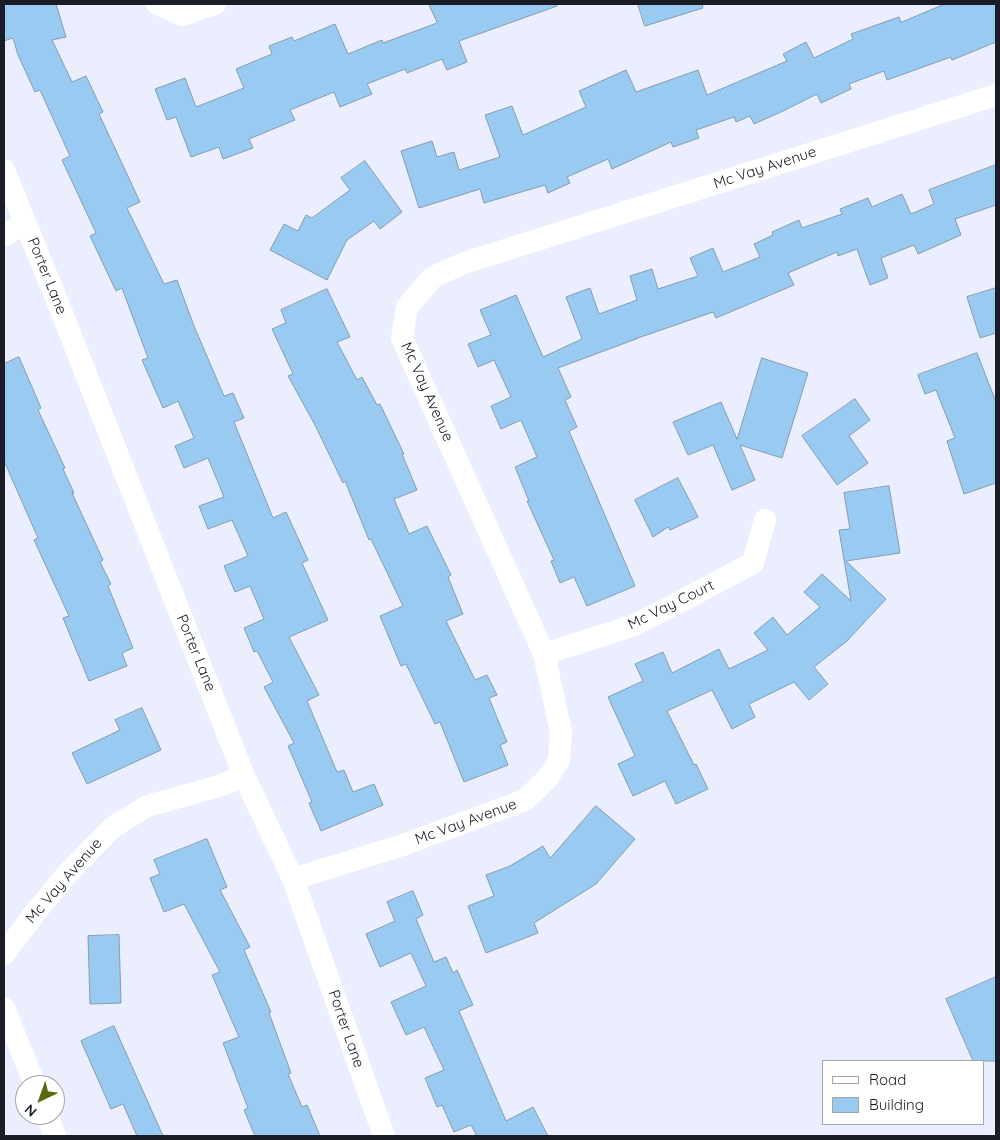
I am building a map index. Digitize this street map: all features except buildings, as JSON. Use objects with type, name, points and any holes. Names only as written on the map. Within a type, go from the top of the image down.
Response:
[{"type":"street","points":[[157,4],[182,14],[215,4]]},
{"type":"street","name":"Mc Vay Avenue","points":[[293,879],[403,845],[525,800],[547,779],[559,760],[561,732],[544,654],[402,338],[407,308],[433,277],[464,263],[996,95]]},
{"type":"street","name":"Porter Lane","points":[[4,170],[244,776],[293,879],[384,1136]]},
{"type":"street","points":[[4,236],[25,222]]},
{"type":"street","name":"Mc Vay Court","points":[[544,654],[632,626],[753,563],[765,520]]},
{"type":"street","name":"Mc Vay Avenue","points":[[4,954],[69,872],[112,827],[147,806],[219,786],[244,776]]},
{"type":"street","points":[[4,1008],[31,1075]]}]
